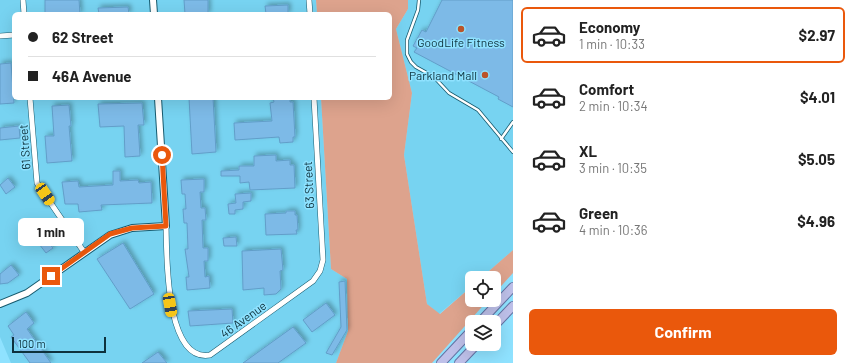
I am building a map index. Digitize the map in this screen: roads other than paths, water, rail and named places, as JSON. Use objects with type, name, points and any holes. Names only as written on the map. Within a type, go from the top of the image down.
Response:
[{"type":"main road","points":[[486,315],[513,286]]},
{"type":"main road","points":[[501,319],[513,306]]},
{"type":"main road","points":[[441,363],[465,337]]},
{"type":"main road","points":[[459,363],[470,351]]},
{"type":"street","points":[[23,0],[24,12]]},
{"type":"street","points":[[153,0],[154,12]]},
{"type":"street","points":[[309,0],[310,12]]},
{"type":"street","points":[[0,36],[12,35]]},
{"type":"street","name":"61 Street","points":[[30,100],[37,183],[84,252]]},
{"type":"street","points":[[0,304],[27,293],[103,238],[122,230],[166,226],[158,100]]},
{"type":"street","name":"63 Street","points":[[314,100],[323,260],[320,271]]},
{"type":"street","name":"46 Avenue","points":[[166,226],[169,295],[178,334],[182,344],[189,352],[201,357],[210,355],[313,281],[320,271]]},
{"type":"lane","points":[[419,0],[418,10],[406,40],[407,54],[411,62],[416,67],[434,77],[449,93],[478,110],[513,152]]},
{"type":"lane","points":[[501,139],[513,122]]},
{"type":"place","name":"GoodLife Fitness","points":[[461,29]]},
{"type":"place","name":"Parkland Mall","points":[[485,75]]}]
